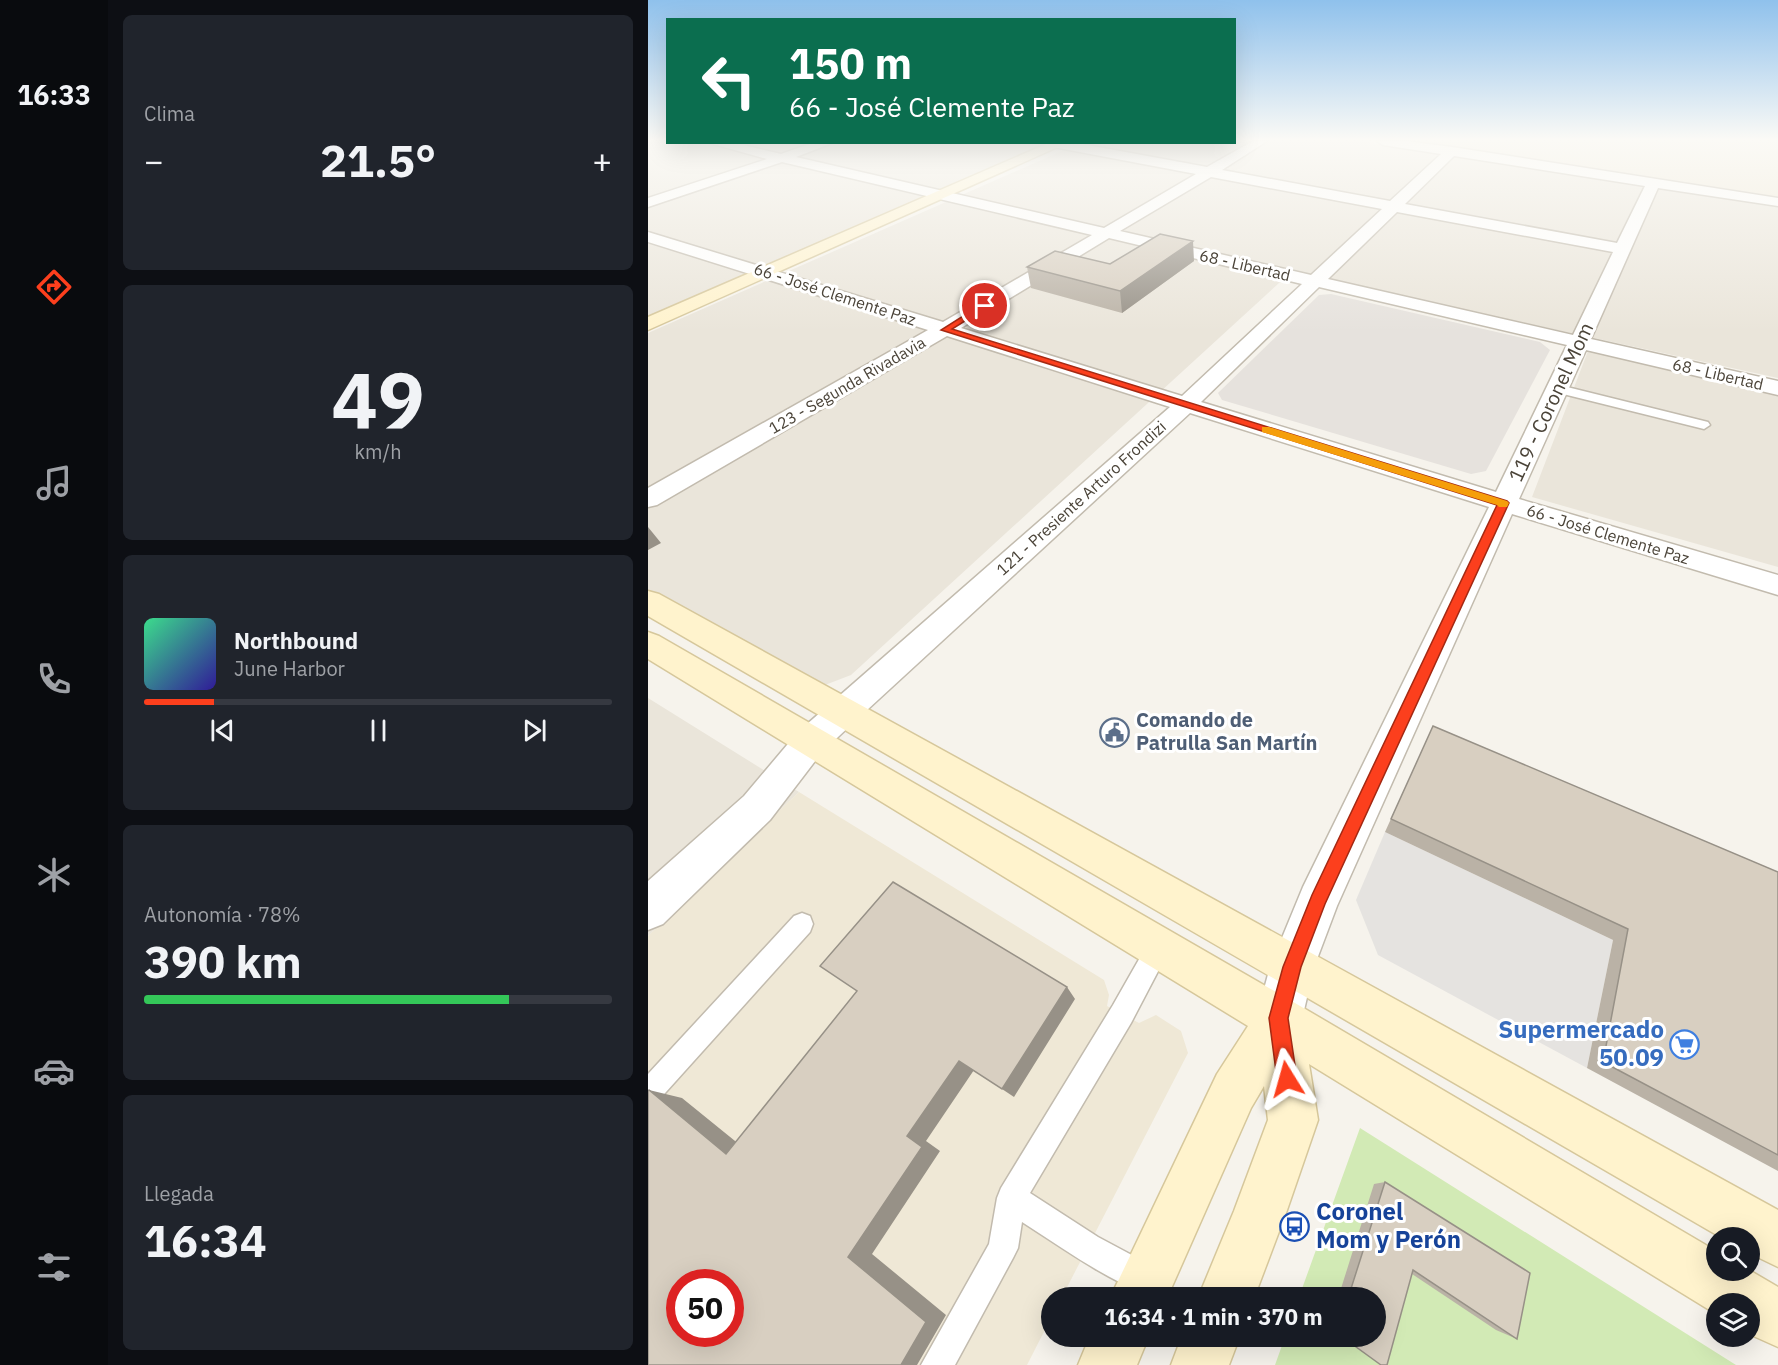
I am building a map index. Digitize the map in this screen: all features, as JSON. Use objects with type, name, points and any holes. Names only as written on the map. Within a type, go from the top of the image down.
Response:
[{"type":"main road","points":[[648,324],[922,205]]},
{"type":"main road","points":[[648,602],[1778,1240]]},
{"type":"main road","points":[[648,644],[1279,1018],[1778,1319]]},
{"type":"main road","name":"119 - Coronel Mom","points":[[1143,1287],[1234,1091],[1279,1018]]},
{"type":"main road","name":"119 - Coronel Mom","points":[[1230,1287],[1293,1120],[1279,1018]]},
{"type":"main road","points":[[1107,1365],[1115,1347]]},
{"type":"main road","points":[[1200,1365],[1207,1347]]},
{"type":"street","name":"68 - Libertad","points":[[984,205],[1778,388]]},
{"type":"street","name":"123 - Segunda Rivadavia","points":[[648,499],[945,330],[1154,205]]},
{"type":"street","points":[[1389,205],[1622,249]]},
{"type":"street","name":"119 - Coronel Mom","points":[[1279,1018],[1292,967],[1318,901],[1643,205]]},
{"type":"street","name":"121 - Presiente Arturo Frondizi","points":[[648,909],[757,808],[810,742],[1185,405],[1396,206]]},
{"type":"street","name":"66 - José Clemente Paz","points":[[648,237],[766,272],[1185,405],[1778,585]]},
{"type":"lane","points":[[1558,389],[1704,425]]},
{"type":"lane","points":[[648,1093],[802,924]]},
{"type":"lane","points":[[937,1365],[1004,1248],[1011,1198],[1122,1014],[1158,948]]},
{"type":"lane","points":[[1011,1198],[1088,1247],[1139,1287]]},
{"type":"shaded area","points":[[648,205],[908,205],[648,317]]},
{"type":"shaded area","points":[[940,205],[1763,205],[1778,207],[1778,378],[1291,272],[851,675],[812,690],[648,602],[648,333]]},
{"type":"shaded area","points":[[1331,294],[1540,342],[1550,350],[1486,471],[1471,474],[1222,400],[1218,393],[1319,295]]},
{"type":"shaded area","points":[[1588,351],[1778,396],[1778,567],[1532,497]]},
{"type":"shaded area","points":[[648,698],[799,792],[648,936]]},
{"type":"shaded area","points":[[799,792],[1104,980],[1109,995],[1107,1006],[1139,1023],[1156,1015],[1181,1031],[1188,1053],[1067,1287],[1041,1287],[1041,1338],[1027,1365],[648,1365],[648,936]]},
{"type":"shaded area","points":[[1385,832],[1613,940],[1587,1068],[1378,955],[1356,900]]},
{"type":"green space","points":[[1360,1128],[1736,1365],[1275,1365],[1281,1347],[1386,1347],[1386,1287],[1303,1287]]},
{"type":"building","points":[[1160,234],[1193,241],[1120,291],[1027,267],[1055,251],[1110,264]]},
{"type":"building","points":[[1433,726],[1778,872],[1778,1155],[1603,1062],[1628,929],[1391,819]]},
{"type":"building","points":[[893,882],[1067,987],[1002,1089],[959,1061],[907,1136],[922,1147],[848,1257],[926,1322],[901,1365],[648,1365],[648,1091],[726,1154],[857,991],[820,966]]},
{"type":"building","points":[[1385,1182],[1530,1273],[1517,1339],[1413,1270],[1387,1365],[1381,1365],[1356,1347],[1386,1347],[1386,1287],[1352,1287]]},
{"type":"slow traffic","points":[[1265,430],[1504,503],[1503,505]]},
{"type":"place","name":"Comando de Patrulla San Martín","points":[[1115,732]]},
{"type":"place","name":"Supermercado 50.09","points":[[1685,1044]]},
{"type":"place","name":"Coronel Mom y Perón","points":[[1295,1226]]},
{"type":"route","points":[[985,306],[945,330],[1504,503],[1318,901],[1292,967],[1279,1018],[1287,1079]]}]
